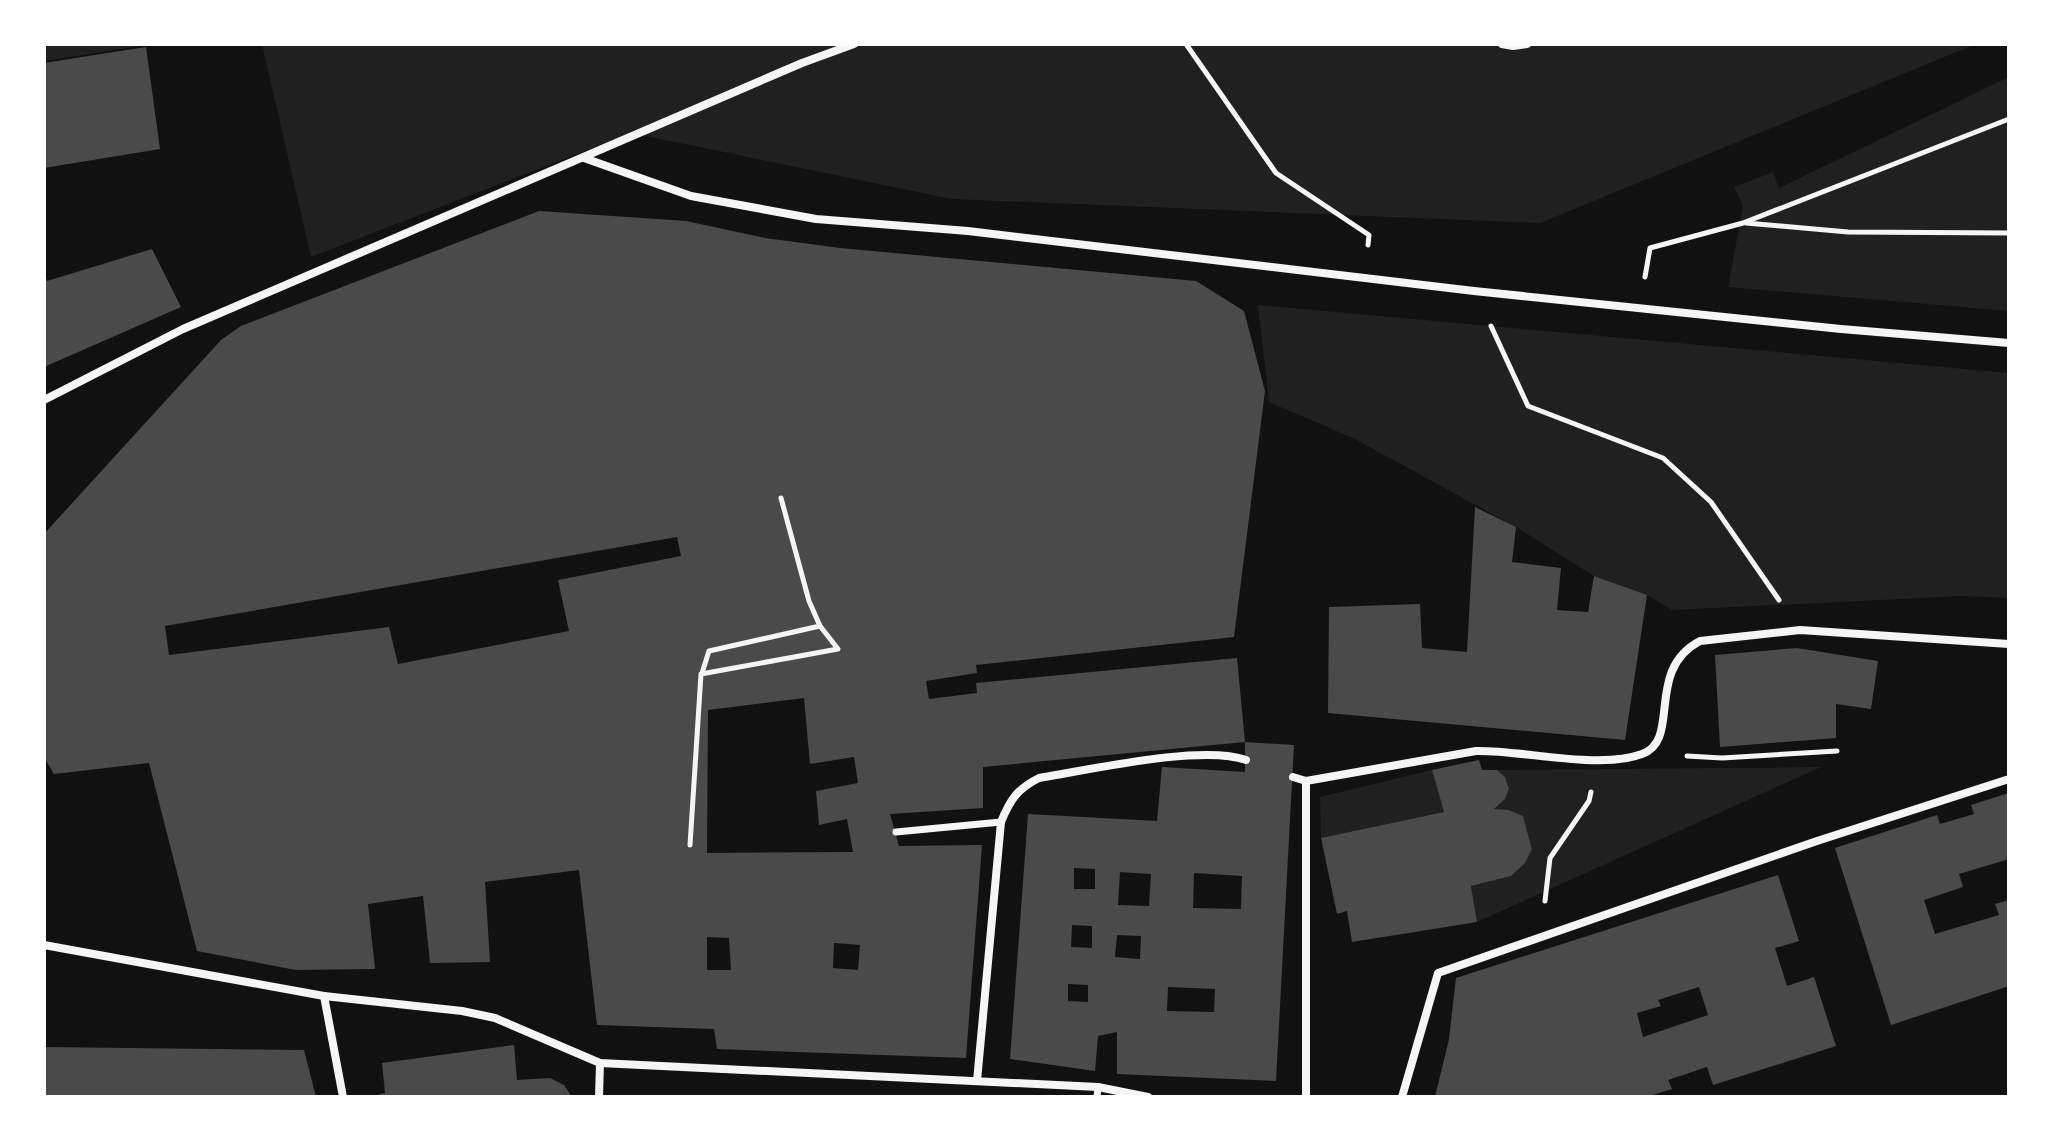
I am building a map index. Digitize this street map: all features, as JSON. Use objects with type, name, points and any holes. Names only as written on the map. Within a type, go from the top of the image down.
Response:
[{"type":"street","points":[[44,400],[183,329],[802,63],[854,44]]},
{"type":"street","points":[[1502,44],[1527,44]]},
{"type":"street","points":[[584,158],[691,196],[816,219],[968,231],[1474,291],[2009,343]]},
{"type":"street","points":[[1293,777],[1306,781],[1476,751],[1597,760],[1629,758],[1654,748],[1663,722],[1668,679],[1675,661],[1687,648],[1700,641],[1800,630],[2009,644]]},
{"type":"street","points":[[977,1081],[1001,822],[1010,799],[1023,786],[1039,778],[1160,759],[1233,755],[1246,760]]},
{"type":"street","points":[[1402,1097],[1438,973],[1792,849],[2009,779]]},
{"type":"street","points":[[1306,781],[1306,1097]]},
{"type":"street","points":[[896,832],[1001,822]]},
{"type":"street","points":[[44,945],[324,996],[462,1011],[495,1018],[600,1063],[977,1081],[1148,1097]]},
{"type":"street","points":[[324,996],[343,1097]]},
{"type":"street","points":[[599,1097],[600,1063]]},
{"type":"path","points":[[1186,44],[1276,173],[1369,235],[1366,276]]},
{"type":"path","points":[[1638,308],[1650,248],[1743,223],[2009,119]]},
{"type":"path","points":[[1743,223],[1848,232],[2009,233]]},
{"type":"path","points":[[1474,291],[1528,406],[1663,458],[1711,502],[1800,630]]},
{"type":"path","points":[[701,674],[838,649],[820,626],[809,601],[781,498]]},
{"type":"path","points":[[690,845],[701,674],[709,651],[820,626]]},
{"type":"path","points":[[1654,748],[1690,757],[1722,758],[1837,751]]},
{"type":"path","points":[[1550,858],[1589,801],[1597,760]]},
{"type":"shaded area","points":[[44,44],[153,44],[44,61]]},
{"type":"shaded area","points":[[262,44],[1976,44],[1540,223],[952,199],[631,133],[311,257]]},
{"type":"shaded area","points":[[2009,77],[2009,311],[1728,287],[1743,206],[1734,187],[1773,172],[1779,188]]},
{"type":"shaded area","points":[[1258,305],[2009,373],[2009,598],[1962,596],[1672,610],[1647,595],[1594,576],[1516,527],[1355,439],[1269,402]]},
{"type":"shaded area","points":[[1821,767],[1477,922],[1471,886],[1514,871],[1532,849],[1523,816],[1509,810],[1494,809],[1505,799],[1509,789],[1505,777],[1497,770]]},
{"type":"shaded area","points":[[1432,770],[1444,812],[1321,838],[1320,797]]},
{"type":"building","points":[[146,47],[160,149],[44,168],[44,63]]},
{"type":"building","points":[[539,211],[686,221],[765,238],[840,248],[1196,281],[1244,311],[1265,391],[1234,637],[976,665],[977,673],[926,681],[929,699],[977,693],[976,683],[1237,658],[1245,742],[983,767],[983,808],[890,814],[899,846],[982,845],[966,1058],[717,1049],[714,1029],[597,1025],[579,870],[485,882],[490,962],[430,963],[423,896],[368,904],[375,969],[296,970],[197,951],[149,763],[54,774],[44,757],[44,534],[221,340],[241,326]],"holes":[[[677,537],[681,556],[558,580],[569,631],[398,664],[389,627],[169,655],[165,626]],[[804,698],[810,764],[854,757],[858,783],[816,791],[819,825],[847,819],[853,852],[707,853],[708,710]],[[707,937],[729,938],[731,970],[707,970]],[[834,943],[860,945],[858,970],[833,968]]]},
{"type":"building","points":[[152,249],[181,307],[44,367],[44,273],[47,281]]},
{"type":"building","points":[[1475,507],[1516,527],[1512,562],[1561,568],[1557,610],[1588,612],[1594,576],[1647,595],[1625,740],[1328,713],[1329,607],[1420,604],[1422,648],[1467,652]]},
{"type":"building","points":[[1797,648],[1878,661],[1871,709],[1836,704],[1836,738],[1720,747],[1715,655]]},
{"type":"building","points":[[1245,742],[1294,745],[1276,1081],[1117,1074],[1117,1032],[1098,1036],[1095,1071],[1010,1059],[1028,814],[1157,821],[1162,767],[1245,772]],"holes":[[[1074,868],[1095,869],[1095,889],[1074,889]],[[1120,872],[1151,874],[1149,906],[1118,905]],[[1194,873],[1242,876],[1241,909],[1193,908]],[[1072,925],[1092,926],[1092,948],[1071,947]],[[1117,935],[1141,936],[1140,959],[1115,957]],[[1068,984],[1088,985],[1088,1002],[1068,1001]],[[1168,987],[1215,989],[1214,1012],[1167,1011]]]},
{"type":"building","points":[[1479,760],[1482,770],[1497,770],[1505,777],[1509,789],[1505,799],[1494,809],[1509,810],[1523,816],[1532,849],[1525,863],[1511,876],[1471,886],[1477,922],[1352,942],[1347,911],[1337,914],[1321,838],[1444,812],[1432,770]]},
{"type":"building","points":[[2009,793],[2009,859],[1959,874],[1963,887],[1924,900],[1935,934],[1999,915],[1995,904],[2009,900],[2009,986],[1891,1025],[1835,848],[1937,815],[1940,824],[1974,814],[1971,805]]},
{"type":"building","points":[[1778,875],[1799,941],[1775,948],[1787,986],[1814,977],[1836,1046],[1713,1085],[1707,1067],[1668,1080],[1672,1089],[1646,1097],[1435,1097],[1449,1039],[1456,978]],"holes":[[[1699,987],[1708,1015],[1643,1037],[1637,1013],[1661,1006],[1658,1000]]]},
{"type":"building","points":[[514,1045],[517,1080],[550,1078],[564,1085],[572,1097],[370,1097],[385,1093],[382,1063]]},
{"type":"building","points":[[44,1047],[304,1050],[316,1097],[44,1097]]}]
